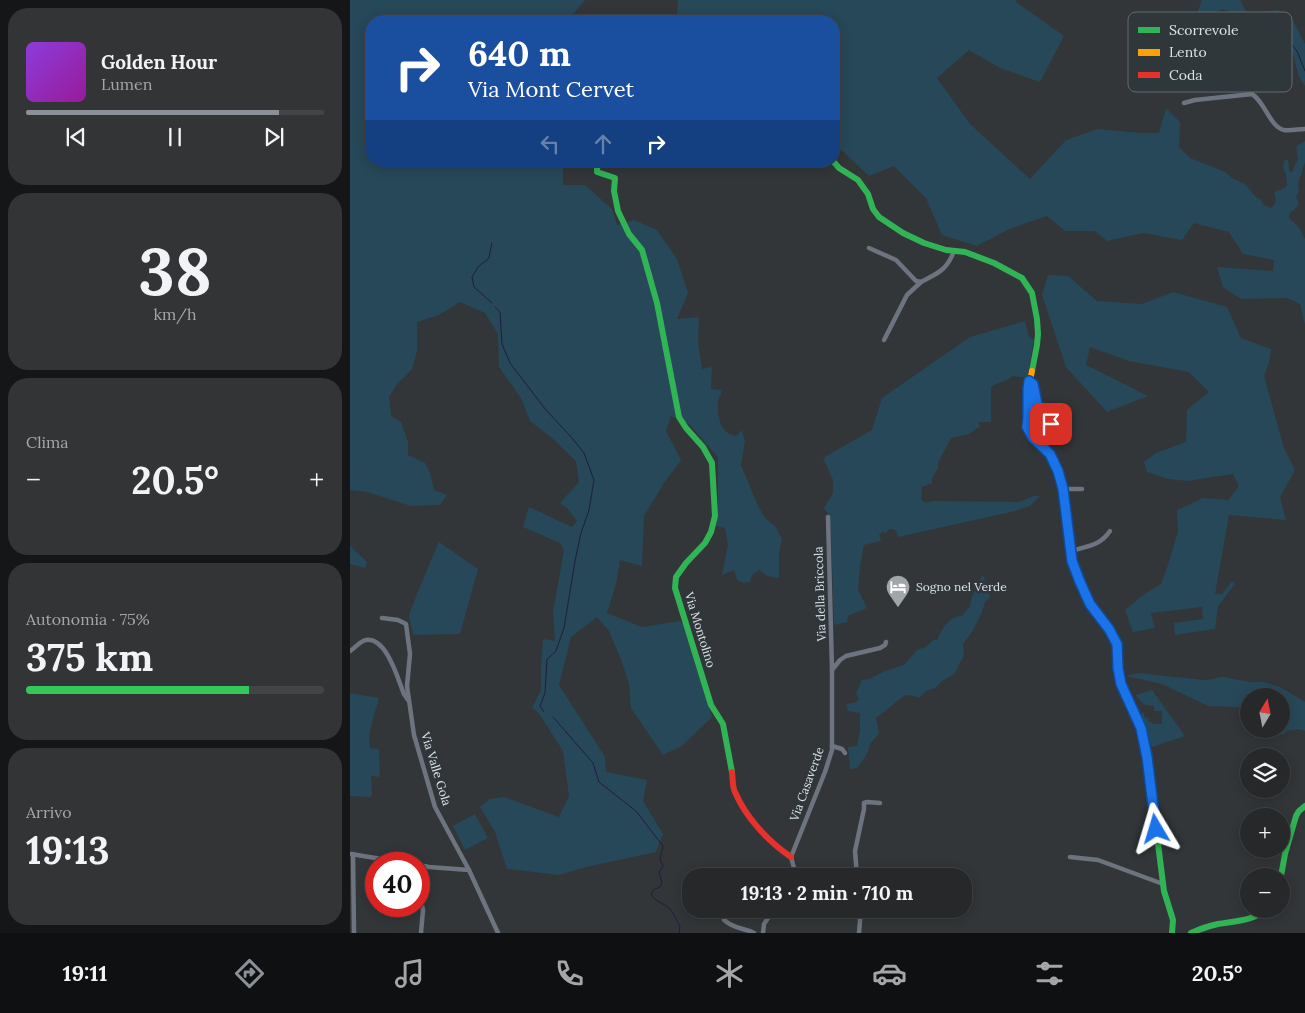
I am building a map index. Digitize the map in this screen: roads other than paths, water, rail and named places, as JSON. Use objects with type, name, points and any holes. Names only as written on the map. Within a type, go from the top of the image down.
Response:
[{"type":"street","points":[[1184,103],[1195,100],[1252,94],[1261,101],[1279,128],[1285,130],[1305,129]]},
{"type":"street","name":"Via Montolino","points":[[598,167],[597,172],[615,178],[614,192],[618,211],[629,234],[642,250],[657,304],[679,417],[703,447],[712,463],[715,516],[711,532],[676,577],[675,588],[711,705],[723,724],[732,765],[734,790],[748,816],[778,848],[791,857]]},
{"type":"street","points":[[838,167],[858,180],[868,194],[873,208],[879,217],[903,233],[924,243],[946,250],[965,252],[994,263],[1022,278],[1028,284],[1037,319],[1038,344],[1029,381],[1027,427],[1033,438],[1050,454],[1058,471],[1063,489],[1072,561],[1090,604],[1109,629],[1117,644],[1121,684],[1141,728],[1147,757],[1164,891],[1173,920],[1172,933]]},
{"type":"street","points":[[869,248],[896,260],[916,280],[921,282]]},
{"type":"street","points":[[884,340],[907,295],[921,282],[946,267],[954,251]]},
{"type":"street","points":[[1029,381],[1033,384],[1037,404],[1051,424],[1059,431]]},
{"type":"street","points":[[1063,489],[1082,488]]},
{"type":"street","name":"Via della Briccola","points":[[828,517],[832,670]]},
{"type":"street","points":[[1071,551],[1097,544],[1105,538],[1110,530]]},
{"type":"street","name":"Via Valle Gola","points":[[382,618],[398,620],[406,624],[410,654],[407,686],[414,735],[436,807],[469,870],[498,933]]},
{"type":"street","points":[[350,651],[361,642],[368,640],[375,641],[380,645],[386,652],[404,694],[409,701]]},
{"type":"street","points":[[832,670],[846,656],[880,648],[886,642]]},
{"type":"street","name":"Via Casaverde","points":[[794,868],[791,857],[832,750],[832,670]]},
{"type":"street","points":[[832,746],[842,749],[845,753]]},
{"type":"street","points":[[856,868],[855,851],[864,803],[880,802]]},
{"type":"street","points":[[1282,868],[1296,816],[1305,806]]},
{"type":"street","points":[[354,933],[351,854],[365,856]]},
{"type":"street","points":[[1070,857],[1098,860],[1163,884]]},
{"type":"street","points":[[430,867],[469,870]]},
{"type":"street","points":[[421,933],[422,917]]},
{"type":"street","points":[[763,933],[764,924],[768,918]]},
{"type":"street","points":[[859,933],[860,918]]},
{"type":"street","points":[[1191,933],[1216,924],[1252,918]]},
{"type":"street","points":[[724,920],[736,928],[754,933]]},
{"type":"waterway","points":[[1292,45],[1297,51],[1305,71]]},
{"type":"waterway","points":[[492,243],[489,258],[478,267],[472,277],[474,287],[492,303]]},
{"type":"waterway","points":[[495,307],[500,312],[502,344],[510,363],[546,410],[584,453],[594,480],[589,510],[581,533],[575,561],[564,628],[556,651],[547,659],[545,693],[540,706],[544,712]]},
{"type":"waterway","points":[[553,717],[593,763],[599,782],[636,811],[663,846],[660,859],[663,866],[659,872],[662,882],[660,887],[653,890],[651,895],[671,910],[680,927],[679,933]]},
{"type":"place","name":"Sogno nel Verde","points":[[898,608]]}]
